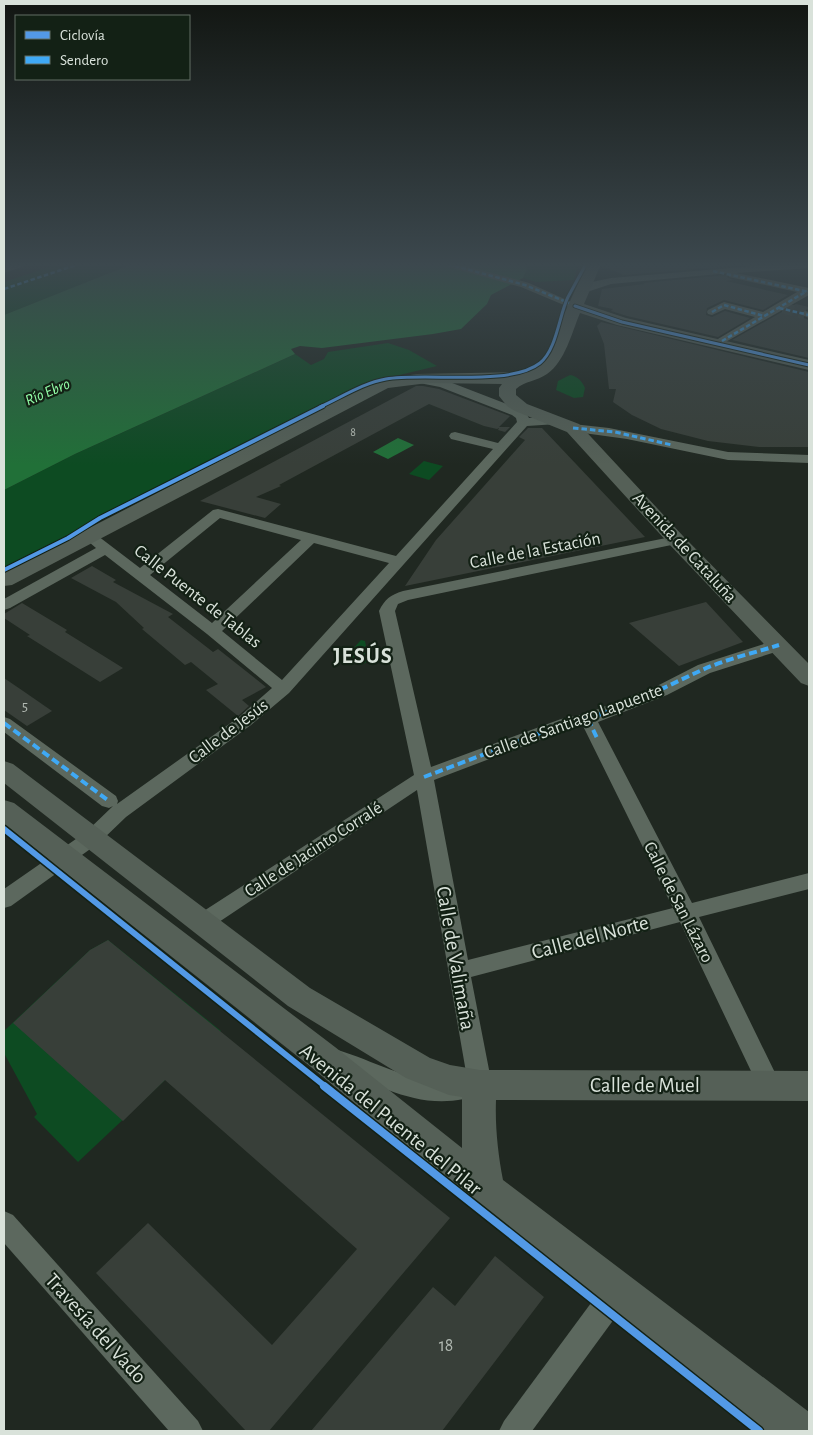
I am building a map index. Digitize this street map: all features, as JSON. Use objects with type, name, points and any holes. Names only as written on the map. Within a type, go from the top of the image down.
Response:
[{"type":"main road","points":[[4,580],[376,387],[390,382],[410,380],[529,376],[548,366],[565,331]]},
{"type":"main road","points":[[661,331],[809,365]]},
{"type":"main road","name":"Avenida de Cataluña","points":[[529,376],[510,385],[507,388],[506,396],[516,406],[565,424],[809,678]]},
{"type":"main road","points":[[4,770],[300,997],[418,1068],[449,1080],[480,1085],[477,1124],[478,1147],[487,1190]]},
{"type":"main road","name":"Avenida del Puente del Pilar","points":[[4,810],[323,1057],[487,1190],[799,1431]]},
{"type":"main road","name":"Calle de Muel","points":[[480,1085],[809,1086]]},
{"type":"street","points":[[722,341],[739,331]]},
{"type":"street","points":[[410,380],[435,382],[462,390],[516,412],[522,416],[522,423],[538,420],[623,433],[726,455],[809,458]]},
{"type":"street","name":"Calle de Jesús","points":[[4,900],[93,837],[119,812],[245,721],[282,689],[353,614],[522,423]]},
{"type":"street","points":[[455,436],[501,447]]},
{"type":"street","points":[[141,575],[218,512],[398,561]]},
{"type":"street","name":"Calle Puente de Tablas","points":[[89,536],[214,631],[282,689]]},
{"type":"street","points":[[214,631],[311,538]]},
{"type":"street","name":"Calle de la Estación","points":[[403,596],[676,540]]},
{"type":"street","points":[[4,605],[106,549]]},
{"type":"street","points":[[380,583],[403,596]]},
{"type":"street","points":[[389,618],[387,611],[389,604],[403,596]]},
{"type":"street","points":[[353,614],[370,613],[389,618]]},
{"type":"street","name":"Calle de Valimaña","points":[[389,618],[424,776],[480,1085]]},
{"type":"street","name":"Calle de Santiago Lapuente","points":[[424,776],[567,723],[588,719],[661,691],[704,668],[779,645]]},
{"type":"street","name":"Calle de San Lázaro","points":[[588,719],[686,912],[769,1085]]},
{"type":"street","points":[[4,723],[109,800]]},
{"type":"street","name":"Calle de Jacinto Corralé","points":[[203,922],[424,776]]},
{"type":"street","name":"Calle del Norte","points":[[459,972],[809,881]]},
{"type":"street","points":[[323,1057],[358,1066],[424,1092],[449,1093],[480,1085]]},
{"type":"street","name":"Travesía del Vado","points":[[4,1224],[188,1431]]},
{"type":"street","points":[[514,1431],[618,1290]]},
{"type":"shaded area","points":[[388,343],[409,350],[437,366],[387,378],[294,420],[4,570],[4,490],[75,454],[295,354],[311,365],[324,359],[328,352]]},
{"type":"shaded area","points":[[570,375],[577,378],[584,385],[583,397],[574,398],[556,390],[558,381]]},
{"type":"shaded area","points":[[424,461],[443,466],[429,480],[409,474]]},
{"type":"shaded area","points":[[361,640],[365,641],[369,661],[361,665],[354,663],[351,651]]},
{"type":"shaded area","points":[[108,940],[221,1031],[165,1080],[78,1162],[34,1117],[37,1114],[4,1053],[4,1031],[90,950]]},
{"type":"water","name":"Río Ebro","points":[[4,331],[450,331],[322,348],[300,346],[291,349],[295,354],[75,454],[4,490]]},
{"type":"water","points":[[398,438],[414,445],[388,459],[373,452]]},
{"type":"building","points":[[599,331],[638,331],[809,372],[809,447],[759,447],[708,441],[661,429],[632,415],[613,402],[616,389],[609,389],[604,344]]},
{"type":"building","points":[[692,331],[728,331],[718,337]]},
{"type":"building","points":[[748,331],[809,331],[809,358],[732,340]]},
{"type":"building","points":[[416,386],[439,389],[510,416],[499,427],[510,427],[505,432],[498,430],[499,428],[484,426],[429,404],[279,485],[281,486],[256,497],[281,504],[265,518],[200,501]]},
{"type":"building","points":[[528,428],[542,428],[645,537],[405,586],[436,540],[525,440],[519,437]]},
{"type":"building","points":[[92,566],[116,580],[113,582],[173,614],[168,617],[213,652],[218,649],[266,687],[242,700],[249,706],[238,716],[206,690],[218,684],[191,662],[185,665],[142,629],[144,628],[116,602],[71,578]]},
{"type":"building","points":[[706,602],[743,642],[679,666],[629,623]]},
{"type":"building","points":[[22,603],[67,630],[65,632],[123,668],[100,682],[27,636],[30,635],[4,618],[4,614]]},
{"type":"building","points":[[4,678],[52,711],[27,726],[4,710]]},
{"type":"building","points":[[108,940],[450,1218],[269,1431],[246,1431],[96,1273],[148,1223],[272,1345],[357,1249],[165,1080],[123,1121],[13,1023],[90,950]]},
{"type":"building","points":[[495,1256],[544,1297],[442,1431],[311,1431],[433,1287],[455,1306]]},
{"type":"marked path","points":[[722,341],[739,331]]},
{"type":"marked path","points":[[573,428],[615,432],[672,445]]},
{"type":"marked path","points":[[424,777],[567,723],[588,719],[661,691],[704,669],[779,645]]},
{"type":"marked path","points":[[588,719],[598,740]]},
{"type":"marked path","points":[[4,723],[109,801]]},
{"type":"cycle path","points":[[4,570],[68,538],[100,518],[371,382],[389,378],[487,376],[527,370],[540,363],[557,331]]},
{"type":"cycle path","points":[[661,331],[809,365]]},
{"type":"cycle path","points":[[4,829],[414,1158],[759,1431]]},
{"type":"district","name":"JESÚS","points":[[363,655]]}]
